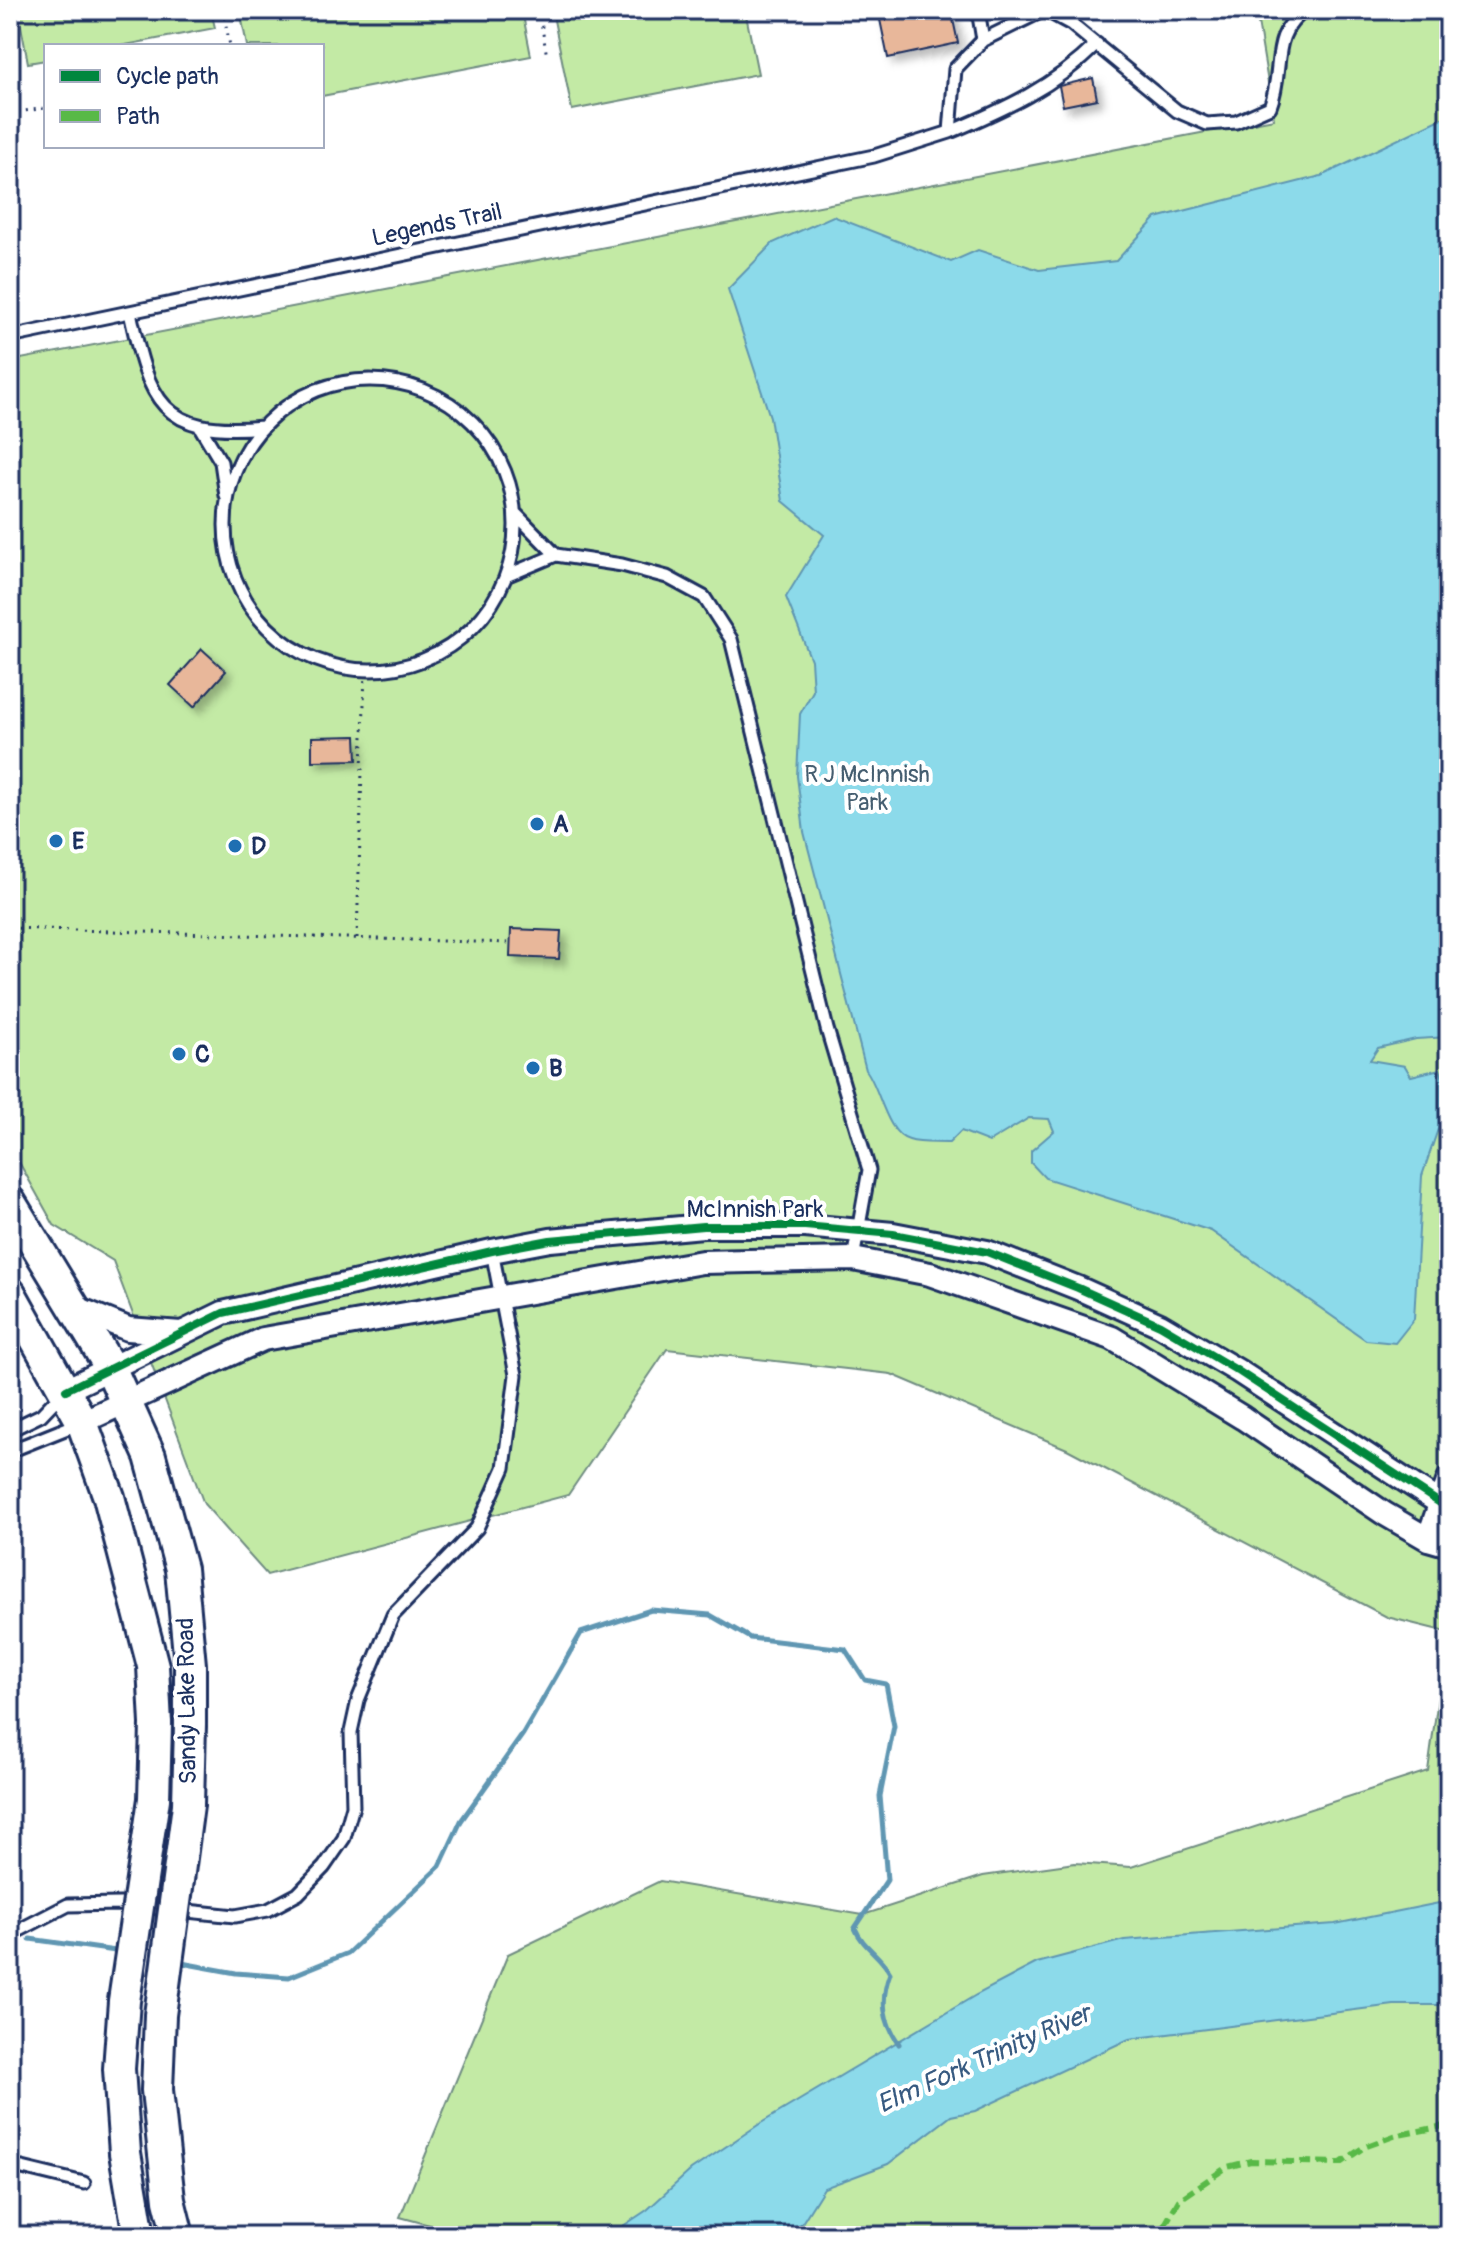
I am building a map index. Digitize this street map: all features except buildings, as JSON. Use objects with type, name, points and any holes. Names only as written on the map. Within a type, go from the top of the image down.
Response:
[{"type":"main road","name":"Sandy Lake Road","points":[[10,1202],[110,1367],[126,1401],[150,1456],[181,1569],[190,1665],[188,1805],[160,2015],[157,2090],[169,2200],[178,2236]]},
{"type":"main road","name":"Sandy Lake Road","points":[[10,1293],[82,1422],[109,1497],[153,1666],[156,1724],[154,1799],[124,2001],[119,2069],[125,2153],[139,2236]]},
{"type":"street","name":"McInnish Park","points":[[66,1390],[223,1313],[492,1251],[550,1240],[703,1226],[805,1226],[861,1231],[987,1252],[1160,1325],[1250,1379],[1445,1508]]},
{"type":"street","points":[[82,1422],[263,1339],[500,1300],[702,1262],[853,1259],[930,1274],[1112,1338],[1438,1542],[1449,1479]]},
{"type":"street","points":[[74,1307],[128,1329],[182,1333]]},
{"type":"lane","points":[[978,10],[983,40]]},
{"type":"lane","points":[[950,132],[955,69],[983,40],[1044,10],[1071,24],[1177,111],[1207,124],[1236,122],[1270,107],[1279,85],[1279,44],[1288,22],[1306,10]]},
{"type":"lane","name":"Legends Trail","points":[[10,337],[874,156],[950,132],[1023,102],[1075,67],[1097,44]]},
{"type":"lane","points":[[130,312],[146,380],[166,411],[200,427],[227,431],[262,427]]},
{"type":"lane","points":[[200,427],[221,462],[227,501],[229,555],[237,582],[258,617],[288,645],[325,663],[365,670],[401,668],[435,656],[465,635],[490,608],[506,576],[514,545],[515,513],[508,478],[492,445],[469,418],[440,397],[407,383],[371,379],[330,384],[293,401],[262,427],[239,461],[227,501]]},
{"type":"lane","points":[[515,513],[556,555]]},
{"type":"lane","points":[[506,576],[556,555],[667,577],[704,597],[731,639],[827,1029],[869,1170],[861,1231],[853,1259]]},
{"type":"lane","points":[[10,1935],[68,1905],[120,1904],[235,1916],[268,1910],[298,1894],[324,1867],[344,1838],[353,1806],[351,1732],[358,1700],[382,1639],[393,1615],[477,1528],[504,1468],[516,1375],[492,1251]]},
{"type":"lane","points":[[10,1430],[41,1415],[66,1390]]},
{"type":"lane","points":[[10,1451],[82,1422]]},
{"type":"lane","points":[[10,2165],[84,2183]]},
{"type":"path","points":[[223,10],[230,44]]},
{"type":"path","points":[[539,10],[547,57]]},
{"type":"path","points":[[10,113],[44,108]]},
{"type":"path","points":[[357,938],[365,670]]},
{"type":"path","points":[[10,928],[511,943]]},
{"type":"green space","points":[[18,10],[211,10],[215,28],[131,44],[44,44],[44,60],[28,63]]},
{"type":"green space","points":[[240,10],[522,10],[531,56],[324,96],[324,44],[247,44]]},
{"type":"green space","points":[[552,10],[745,10],[758,74],[572,110]]},
{"type":"green space","name":"R J McInnish Park","points":[[1256,10],[1449,10],[1449,2236],[471,2236],[400,2217],[508,1954],[660,1881],[863,1915],[983,1876],[1075,1863],[1131,1867],[1428,1771],[1447,1632],[1387,1617],[1067,1449],[891,1374],[667,1349],[568,1495],[267,1575],[204,1504],[113,1261],[54,1225],[10,1146],[10,361],[1274,119]]},
{"type":"water","points":[[1449,115],[1449,1037],[1416,1039],[1378,1048],[1370,1060],[1405,1066],[1411,1076],[1440,1069],[1449,1097],[1422,1176],[1414,1319],[1395,1343],[1366,1340],[1211,1231],[1045,1178],[1031,1163],[1031,1151],[1054,1131],[1049,1119],[1029,1118],[989,1142],[961,1131],[949,1143],[909,1140],[901,1136],[889,1120],[866,1070],[804,832],[797,776],[800,714],[813,691],[811,660],[786,597],[824,535],[783,501],[770,417],[728,289],[773,243],[833,216],[951,262],[978,250],[1039,270],[1116,261],[1156,218],[1321,176]]},
{"type":"water","name":"Elm Fork Trinity River","points":[[1449,1901],[1449,2005],[1394,2005],[1129,2039],[975,2111],[951,2116],[888,2164],[824,2188],[802,2223],[786,2236],[608,2236],[647,2210],[691,2170],[761,2123],[976,1995],[1037,1963],[1124,1940],[1335,1924]]},
{"type":"waterway","points":[[176,1962],[236,1973],[289,1977],[348,1953],[440,1866],[461,1821],[523,1734],[581,1633],[651,1610],[710,1615],[750,1638],[845,1649],[865,1680],[886,1684],[894,1726],[880,1796],[887,1880],[855,1928],[862,1941],[890,1973],[885,1992],[885,2010],[889,2027],[899,2044]]},
{"type":"waterway","points":[[30,1939],[123,1952]]},
{"type":"marked path","points":[[1150,2236],[1162,2230],[1179,2200],[1227,2167],[1251,2161],[1341,2163],[1364,2147],[1394,2136],[1449,2125]]},
{"type":"cycle path","points":[[66,1390],[223,1313],[492,1251],[550,1240],[703,1226],[805,1226],[893,1234],[987,1252],[1078,1288],[1160,1325],[1238,1371],[1449,1509]]},
{"type":"place","name":"A","points":[[537,824]]},
{"type":"place","name":"E","points":[[56,841]]},
{"type":"place","name":"D","points":[[235,846]]},
{"type":"place","name":"C","points":[[179,1054]]},
{"type":"place","name":"B","points":[[533,1068]]}]
